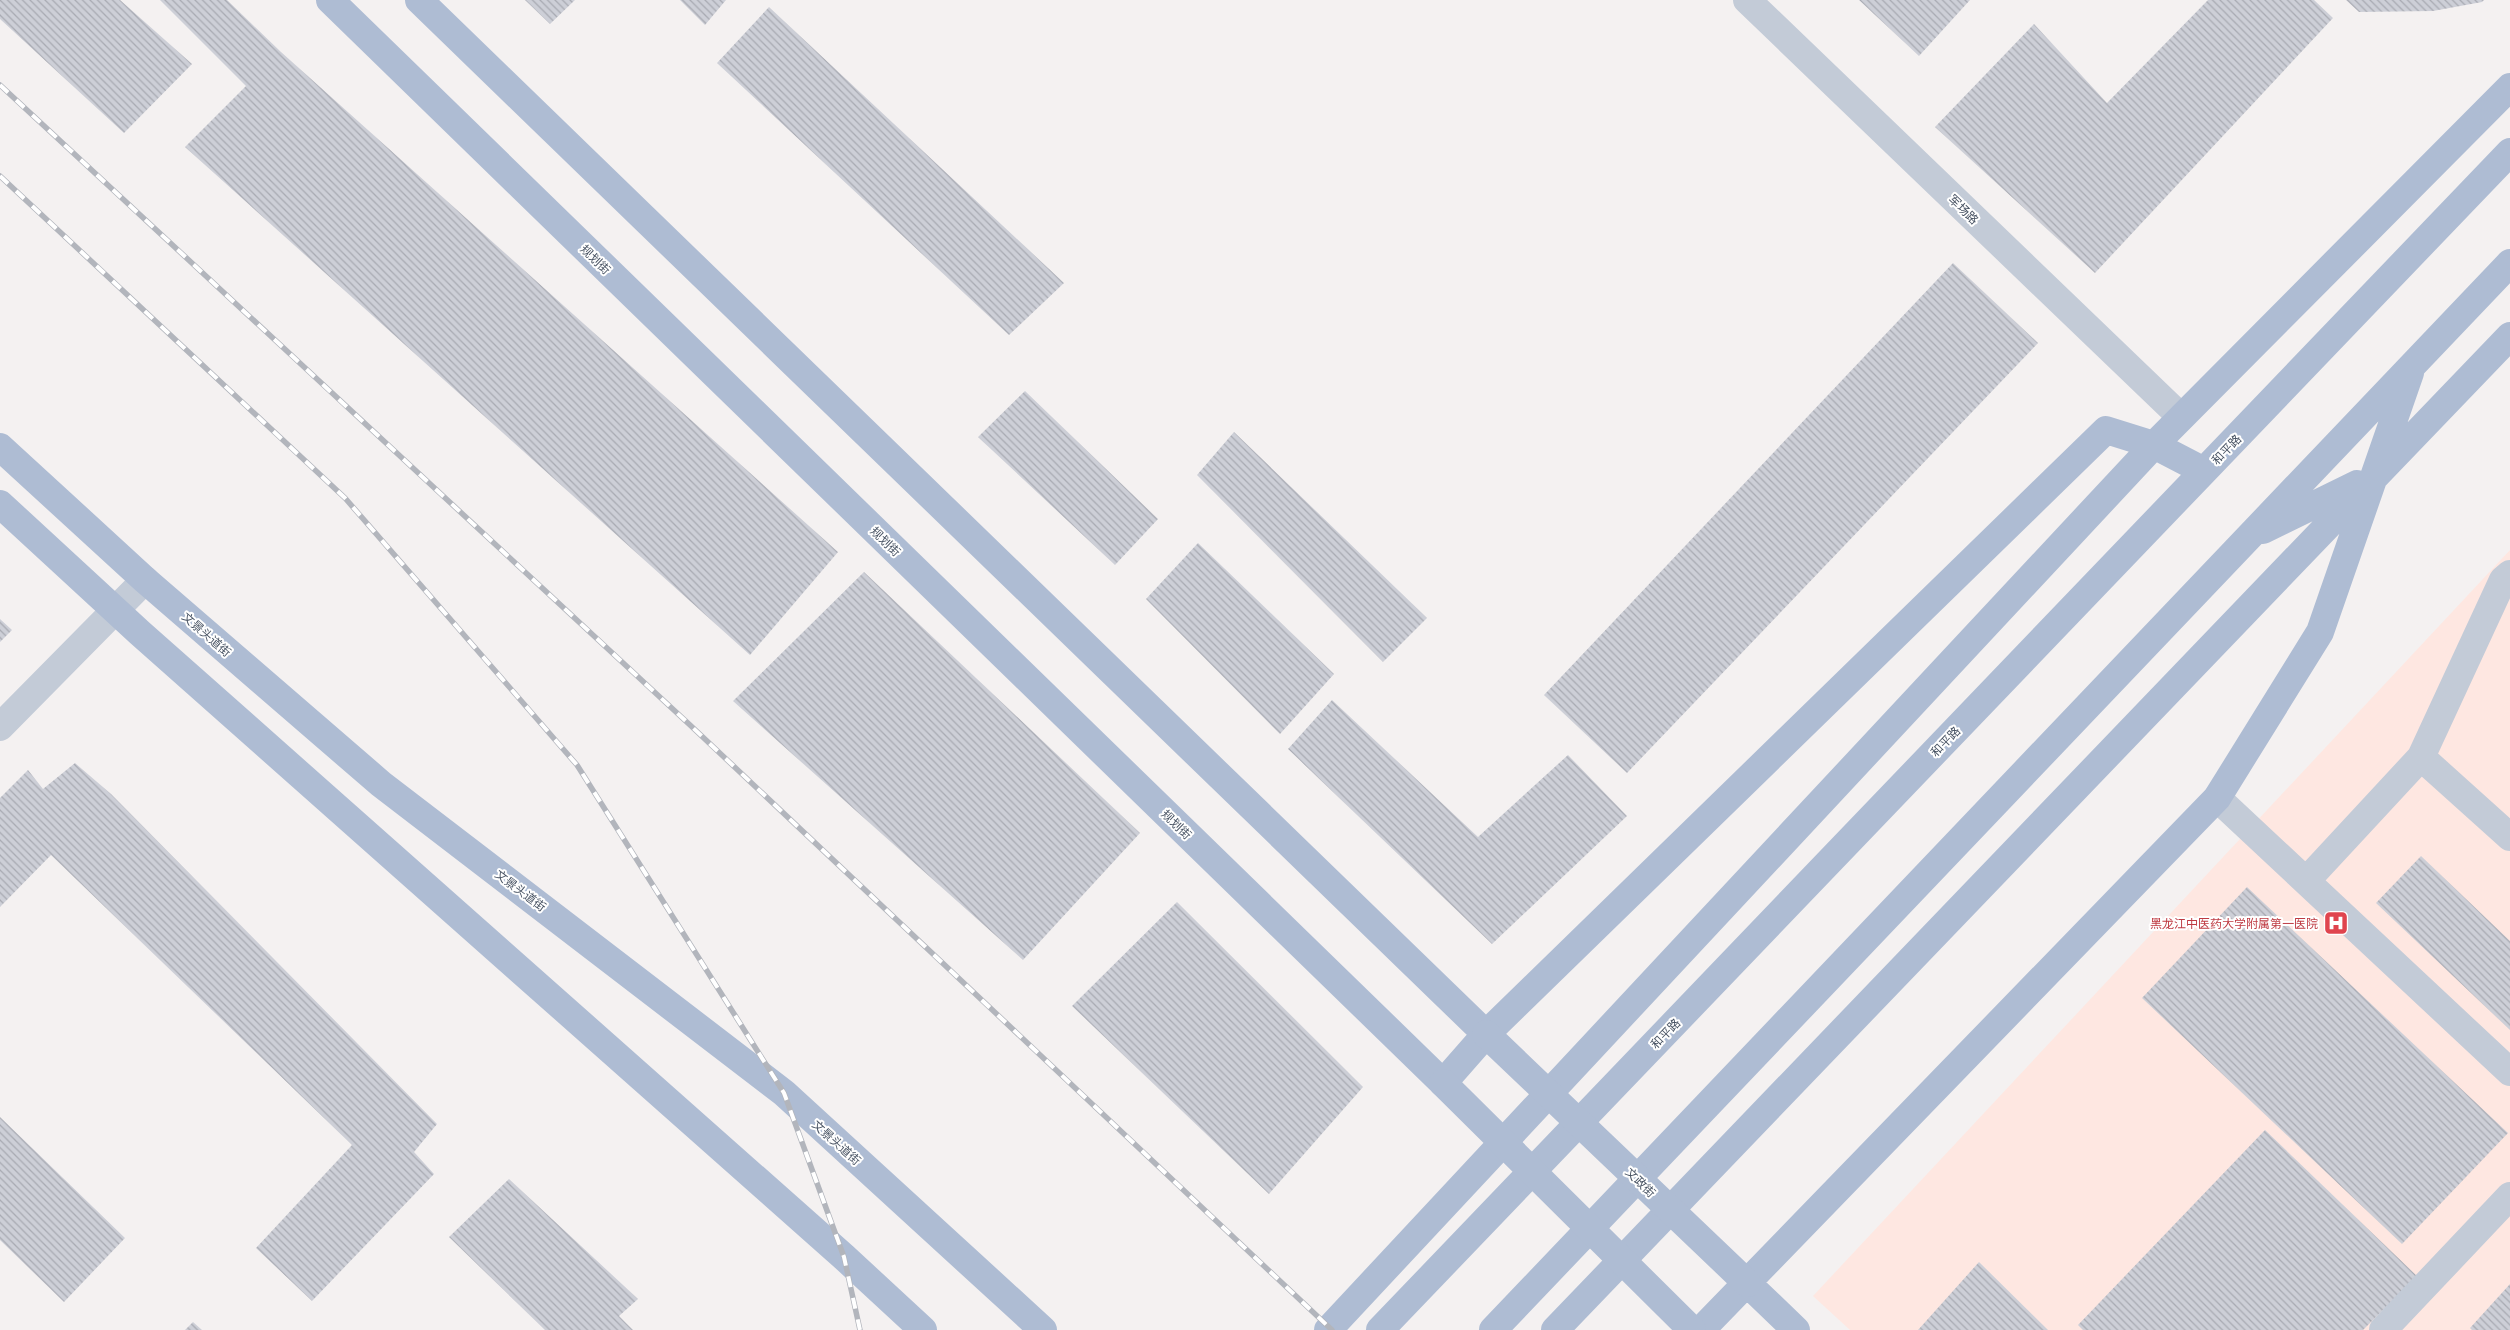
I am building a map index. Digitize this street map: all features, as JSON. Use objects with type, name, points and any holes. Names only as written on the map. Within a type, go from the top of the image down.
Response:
[{"type":"main road","name":"规划街","points":[[330,0],[1443,1083]]},
{"type":"main road","points":[[419,0],[1486,1034]]},
{"type":"main road","points":[[1328,1330],[2154,445],[2510,87]]},
{"type":"main road","name":"和平路","points":[[1380,1330],[2510,152]]},
{"type":"main road","points":[[1493,1330],[2510,263]]},
{"type":"main road","points":[[1555,1330],[2375,474],[2510,336]]},
{"type":"main road","points":[[1701,1330],[2217,798],[2320,632],[2412,365]]},
{"type":"main road","points":[[1692,1330],[1443,1083],[1486,1034],[2106,430],[2154,445],[2204,471]]},
{"type":"main road","name":"文景头道街","points":[[0,447],[145,580],[381,784],[784,1093],[1043,1330]]},
{"type":"main road","points":[[2246,539],[2375,474]]},
{"type":"main road","points":[[0,504],[115,610],[844,1257],[923,1330]]},
{"type":"main road","name":"文政街","points":[[1486,1034],[1796,1330]]},
{"type":"street","name":"军场路","points":[[1747,0],[2181,417]]},
{"type":"street","points":[[2306,882],[2422,757],[2504,580],[2510,574]]},
{"type":"street","points":[[0,727],[145,580]]},
{"type":"street","points":[[2422,757],[2510,837]]},
{"type":"street","points":[[2217,798],[2510,1072]]},
{"type":"street","points":[[2382,1330],[2510,1196]]},
{"type":"shaded area","name":"黑龙江中医药大学附属第一医院","points":[[2510,550],[2510,1330],[1850,1330],[1813,1296]]},
{"type":"building","points":[[0,0],[120,0],[192,64],[124,133],[0,19]]},
{"type":"building","points":[[160,0],[227,0],[281,52],[838,552],[750,655],[185,147],[246,86]]},
{"type":"building","points":[[525,0],[575,0],[550,24]]},
{"type":"building","points":[[680,0],[726,0],[705,25]]},
{"type":"building","points":[[1859,0],[1970,0],[1919,56]]},
{"type":"building","points":[[2208,0],[2314,0],[2333,18],[2095,273],[1935,127],[2034,24],[2107,103]]},
{"type":"building","points":[[2346,0],[2484,0],[2482,2],[2433,11],[2359,12]]},
{"type":"building","points":[[769,7],[1064,283],[1009,335],[717,63]]},
{"type":"building","points":[[1953,263],[2038,343],[1627,773],[1544,695]]},
{"type":"building","points":[[1025,391],[1158,519],[1115,565],[978,437]]},
{"type":"building","points":[[1234,432],[1427,618],[1383,662],[1197,475]]},
{"type":"building","points":[[1198,543],[1334,674],[1280,734],[1146,599]]},
{"type":"building","points":[[864,572],[1140,833],[1023,960],[733,701]]},
{"type":"building","points":[[0,619],[12,630],[0,642]]},
{"type":"building","points":[[1332,700],[1478,837],[1568,755],[1627,816],[1492,944],[1288,749]]},
{"type":"building","points":[[75,763],[111,794],[437,1124],[414,1152],[434,1174],[312,1301],[256,1248],[352,1145],[51,855],[0,907],[0,798],[28,770],[43,789]]},
{"type":"building","points":[[2421,856],[2510,941],[2510,1030],[2376,903]]},
{"type":"building","points":[[2247,887],[2508,1133],[2402,1244],[2142,998]]},
{"type":"building","points":[[1177,902],[1363,1087],[1269,1194],[1072,1006]]},
{"type":"building","points":[[0,1117],[125,1238],[64,1302],[0,1240]]},
{"type":"building","points":[[2265,1130],[2417,1276],[2363,1330],[2083,1330],[2078,1325]]},
{"type":"building","points":[[509,1179],[638,1299],[619,1316],[633,1330],[545,1330],[449,1237]]},
{"type":"building","points":[[1979,1262],[2048,1330],[1918,1330]]},
{"type":"building","points":[[2510,1284],[2510,1330],[2472,1330],[2470,1328]]},
{"type":"building","points":[[193,1322],[202,1330],[185,1330]]},
{"type":"railway","points":[[0,85],[690,725],[1332,1330]]},
{"type":"railway","points":[[0,176],[345,498],[577,765],[784,1093],[844,1257],[860,1330]]},
{"type":"place","name":"黑龙江中医药大学附属第一医院","points":[[2336,923]]}]
